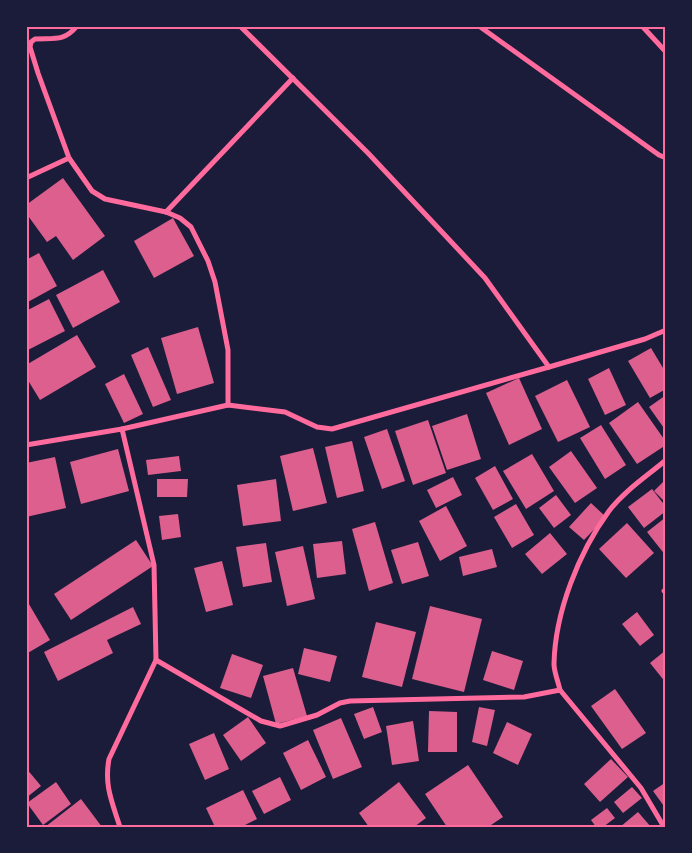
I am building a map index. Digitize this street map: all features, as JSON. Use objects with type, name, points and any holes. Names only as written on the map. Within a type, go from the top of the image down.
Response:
[{"type":"street","points":[[77,26],[70,35],[63,38],[35,39],[31,45],[38,73],[69,158],[92,191],[105,199],[166,212],[180,218],[191,227],[208,261],[215,282],[228,350],[228,405]]},
{"type":"street","points":[[240,26],[368,153],[485,278],[549,367]]},
{"type":"street","points":[[479,26],[659,156],[666,158]]},
{"type":"street","points":[[642,26],[666,52]]},
{"type":"street","points":[[166,212],[293,78]]},
{"type":"street","points":[[26,178],[69,158]]},
{"type":"street","points":[[27,444],[122,429],[228,405],[285,412],[317,428],[332,429],[645,339],[666,330]]},
{"type":"street","points":[[120,827],[108,790],[107,772],[109,759],[156,660],[154,565],[122,429]]},
{"type":"street","points":[[664,827],[641,788],[560,690],[554,665],[559,625],[570,584],[594,536],[610,511],[622,497],[666,460]]},
{"type":"street","points":[[156,660],[261,721],[277,726],[317,715],[340,703],[350,701],[524,697],[560,690]]},
{"type":"building","points":[[63,178],[105,236],[73,260],[56,236],[47,242],[26,213],[26,205]]},
{"type":"building","points":[[173,218],[194,256],[154,278],[134,241]]},
{"type":"building","points":[[39,253],[57,286],[26,303],[26,260]]},
{"type":"building","points":[[103,270],[120,302],[73,328],[56,295]]},
{"type":"building","points":[[49,299],[65,331],[26,351],[26,311]]},
{"type":"building","points":[[198,327],[214,383],[177,394],[161,338]]},
{"type":"building","points":[[77,335],[96,367],[40,400],[26,377],[26,365]]},
{"type":"building","points":[[148,347],[171,400],[153,407],[131,355]]},
{"type":"building","points":[[651,348],[666,373],[666,389],[650,398],[628,361]]},
{"type":"building","points":[[609,368],[626,405],[605,415],[588,379]]},
{"type":"building","points":[[124,374],[143,414],[124,423],[105,384]]},
{"type":"building","points":[[519,378],[542,429],[509,445],[486,393]]},
{"type":"building","points":[[567,380],[590,427],[558,442],[535,396]]},
{"type":"building","points":[[666,395],[666,431],[649,407]]},
{"type":"building","points":[[638,402],[666,442],[666,445],[637,464],[609,423]]},
{"type":"building","points":[[467,414],[481,459],[447,470],[432,426]]},
{"type":"building","points":[[428,420],[446,473],[413,485],[395,431]]},
{"type":"building","points":[[601,425],[626,465],[605,479],[580,438]]},
{"type":"building","points":[[387,429],[405,481],[382,489],[364,437]]},
{"type":"building","points":[[352,441],[364,491],[337,498],[325,447]]},
{"type":"building","points":[[313,448],[327,503],[293,511],[280,456]]},
{"type":"building","points":[[118,449],[129,491],[81,504],[70,462]]},
{"type":"building","points":[[571,451],[597,488],[575,503],[549,467]]},
{"type":"building","points":[[532,454],[554,491],[526,509],[503,471]]},
{"type":"building","points":[[179,456],[181,471],[148,475],[146,460]]},
{"type":"building","points":[[55,457],[66,508],[26,517],[26,463]]},
{"type":"building","points":[[495,466],[513,499],[493,510],[475,478]]},
{"type":"building","points":[[453,477],[462,495],[436,508],[427,490]]},
{"type":"building","points":[[157,479],[188,479],[187,497],[157,497]]},
{"type":"building","points":[[276,479],[281,521],[243,526],[237,485]]},
{"type":"building","points":[[666,479],[666,503],[654,491]]},
{"type":"building","points":[[652,489],[666,507],[666,511],[644,528],[628,507]]},
{"type":"building","points":[[556,495],[571,515],[554,528],[539,508]]},
{"type":"building","points":[[591,503],[606,517],[584,540],[569,527]]},
{"type":"building","points":[[516,504],[534,535],[512,548],[494,517]]},
{"type":"building","points":[[446,506],[467,546],[440,561],[419,521]]},
{"type":"building","points":[[178,514],[181,537],[162,540],[159,516]]},
{"type":"building","points":[[666,517],[666,556],[647,532]]},
{"type":"building","points":[[375,522],[393,583],[369,591],[352,529]]},
{"type":"building","points":[[627,523],[654,553],[626,578],[599,549]]},
{"type":"building","points":[[550,533],[567,554],[542,574],[525,554]]},
{"type":"building","points":[[136,540],[153,566],[71,620],[54,594]]},
{"type":"building","points":[[342,541],[346,574],[317,578],[313,544]]},
{"type":"building","points":[[418,542],[429,576],[402,584],[391,550]]},
{"type":"building","points":[[266,543],[272,582],[243,587],[236,547]]},
{"type":"building","points":[[303,546],[315,599],[287,606],[275,552]]},
{"type":"building","points":[[492,549],[497,567],[463,576],[459,557]]},
{"type":"building","points":[[222,561],[233,605],[206,612],[194,568]]},
{"type":"building","points":[[26,599],[50,640],[26,654]]},
{"type":"building","points":[[430,606],[482,619],[464,692],[412,679]]},
{"type":"building","points":[[133,607],[141,624],[107,640],[113,653],[58,681],[44,652]]},
{"type":"building","points":[[637,612],[654,635],[640,646],[622,624]]},
{"type":"building","points":[[376,622],[416,632],[402,687],[362,677]]},
{"type":"building","points":[[304,648],[337,656],[330,682],[298,674]]},
{"type":"building","points":[[666,650],[666,683],[650,663]]},
{"type":"building","points":[[492,651],[523,661],[514,690],[483,680]]},
{"type":"building","points":[[232,654],[263,665],[251,698],[220,688]]},
{"type":"building","points":[[293,668],[307,716],[276,724],[263,676]]},
{"type":"building","points":[[615,689],[646,733],[622,749],[591,706]]},
{"type":"building","points":[[373,707],[382,732],[364,739],[354,714]]},
{"type":"building","points":[[479,707],[495,710],[487,746],[472,742]]},
{"type":"building","points":[[429,711],[457,712],[457,752],[428,752]]},
{"type":"building","points":[[248,717],[266,743],[241,761],[223,735]]},
{"type":"building","points":[[341,718],[362,767],[333,779],[313,730]]},
{"type":"building","points":[[413,721],[419,761],[392,765],[386,726]]},
{"type":"building","points":[[507,722],[532,734],[518,765],[493,753]]},
{"type":"building","points":[[214,733],[229,769],[205,780],[189,744]]},
{"type":"building","points":[[308,740],[326,777],[301,790],[283,753]]},
{"type":"building","points":[[611,759],[628,777],[600,802],[584,784]]},
{"type":"building","points":[[468,765],[503,817],[488,827],[447,827],[425,794]]},
{"type":"building","points":[[26,768],[41,786],[26,798]]},
{"type":"building","points":[[280,777],[291,800],[264,814],[252,791]]},
{"type":"building","points":[[56,782],[71,804],[43,825],[27,803]]},
{"type":"building","points":[[399,782],[426,818],[414,827],[369,827],[359,813]]},
{"type":"building","points":[[666,782],[666,809],[653,791]]},
{"type":"building","points":[[632,787],[642,798],[623,813],[614,802]]},
{"type":"building","points":[[243,790],[257,819],[241,827],[215,827],[206,808]]},
{"type":"building","points":[[81,799],[102,827],[45,827]]},
{"type":"building","points":[[607,808],[615,818],[603,827],[596,827],[591,820]]},
{"type":"building","points":[[638,812],[651,827],[620,827]]}]
